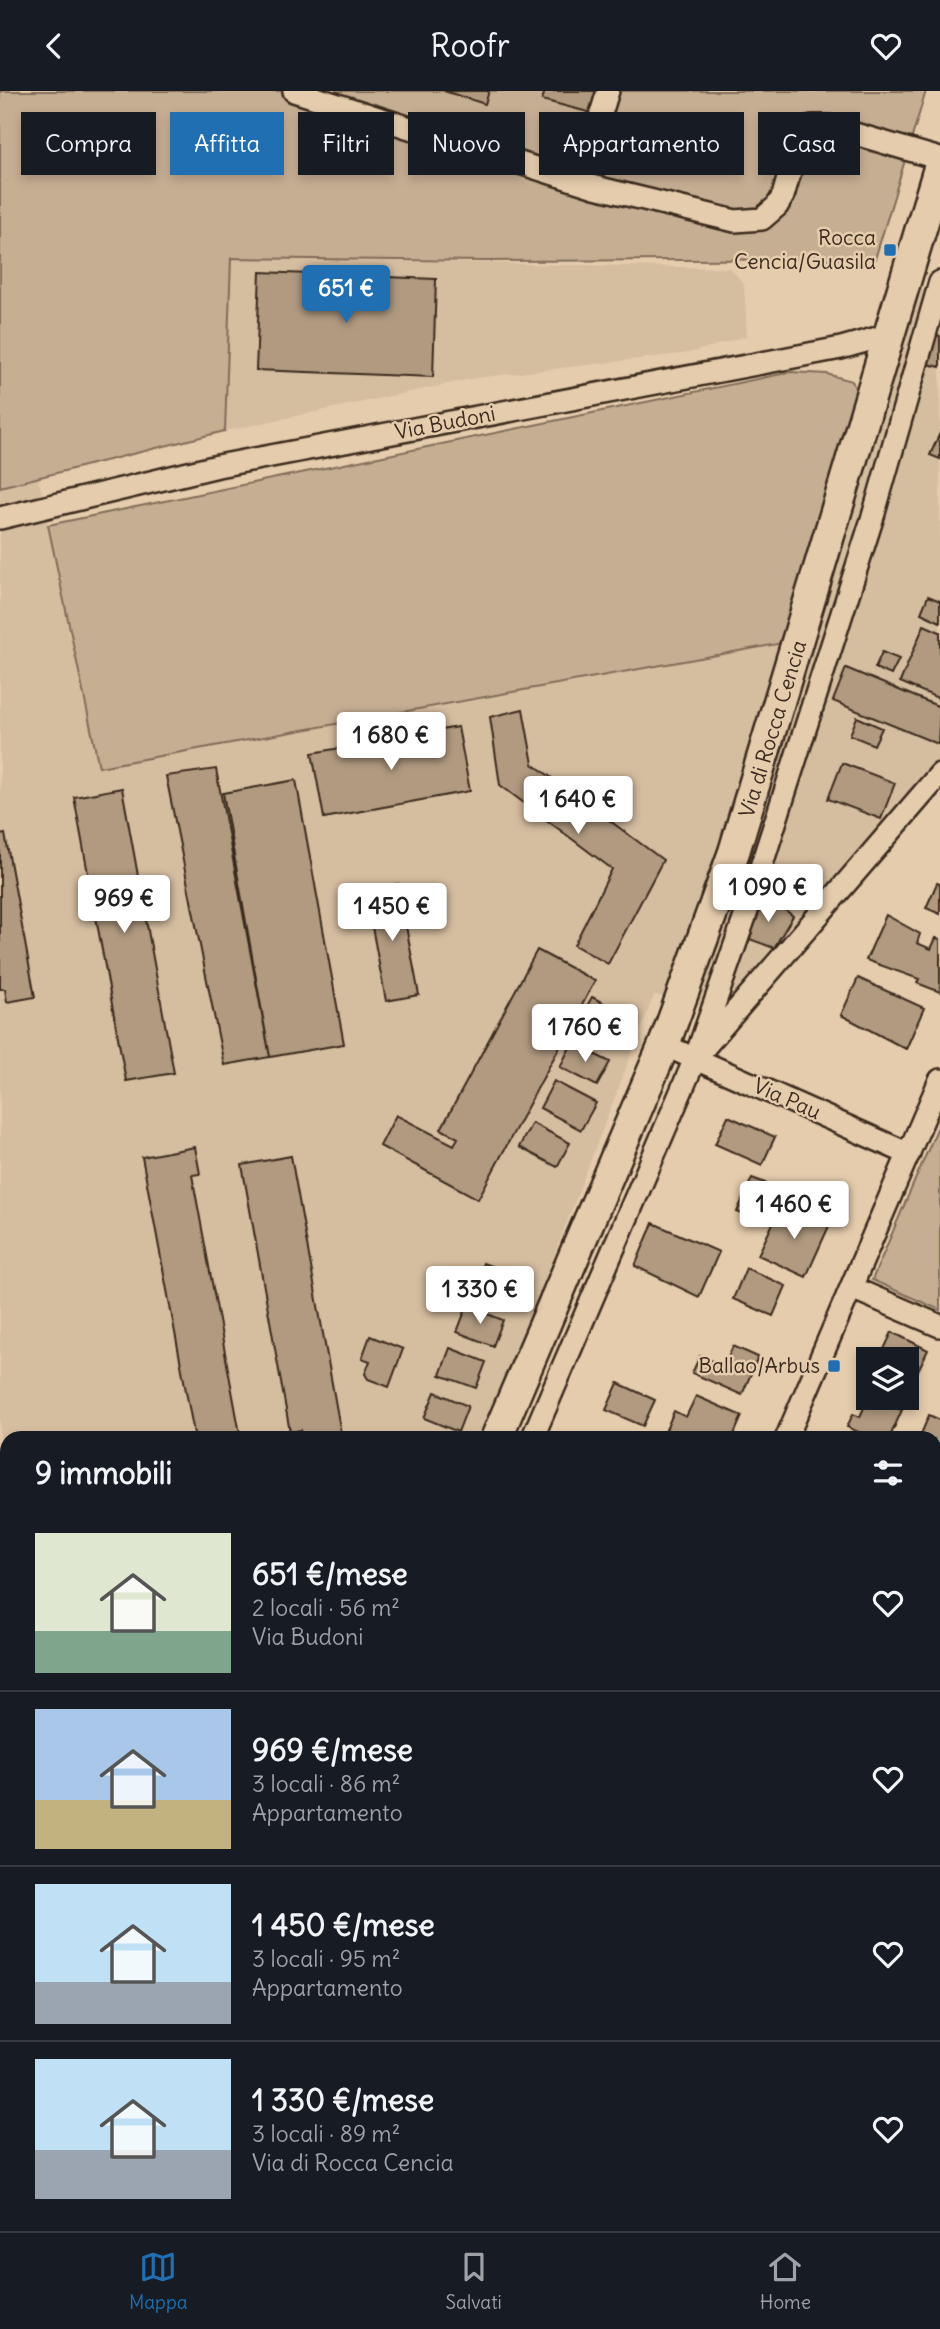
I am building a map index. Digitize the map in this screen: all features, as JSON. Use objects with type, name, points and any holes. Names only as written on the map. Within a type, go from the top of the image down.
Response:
[{"type":"main road","name":"Via di Rocca Cencia","points":[[499,1431],[664,1045],[752,798],[940,165]]},
{"type":"street","points":[[294,91],[580,182],[713,218],[748,221],[767,216],[781,200],[798,142],[812,126],[828,126],[940,159]]},
{"type":"street","points":[[580,182],[608,91]]},
{"type":"street","name":"Via di Rocca Cencia","points":[[535,1431],[695,1059],[751,898],[870,526],[940,282],[906,281]]},
{"type":"street","name":"Via Budoni","points":[[0,518],[218,465],[841,348],[891,334]]},
{"type":"street","points":[[695,1059],[940,774]]},
{"type":"street","name":"Via Pau","points":[[664,1045],[909,1154]]},
{"type":"street","points":[[789,1431],[940,1080]]},
{"type":"street","points":[[580,1243],[610,1255]]},
{"type":"street","points":[[852,1288],[940,1326]]},
{"type":"shaded area","points":[[0,91],[926,91],[875,259],[484,261],[231,258],[225,431],[0,487]]},
{"type":"shaded area","points":[[230,258],[730,268],[744,284],[747,336],[689,353],[476,378],[225,431]]},
{"type":"shaded area","points":[[940,290],[940,757],[728,1010],[654,995],[487,1431],[0,1431],[0,487],[38,477],[100,766],[788,642],[892,291]]},
{"type":"shaded area","points":[[791,372],[827,374],[852,381],[859,397],[788,642],[99,767],[48,525]]},
{"type":"shaded area","points":[[940,1122],[940,1310],[872,1280]]},
{"type":"building","points":[[444,91],[489,91],[485,104]]},
{"type":"building","points":[[545,91],[598,91],[592,112],[542,100]]},
{"type":"building","points":[[260,272],[436,279],[433,377],[256,370]]},
{"type":"building","points":[[934,334],[940,336],[940,367],[927,364]]},
{"type":"building","points":[[940,433],[940,459],[930,455]]},
{"type":"building","points":[[928,596],[940,601],[940,622],[921,613]]},
{"type":"building","points":[[924,625],[940,632],[940,699],[900,682]]},
{"type":"building","points":[[882,652],[899,659],[891,675],[875,668]]},
{"type":"building","points":[[846,668],[940,707],[938,744],[833,701]]},
{"type":"building","points":[[523,709],[533,764],[663,860],[608,964],[574,945],[612,869],[500,785],[490,717]]},
{"type":"building","points":[[857,717],[882,728],[874,745],[850,735]]},
{"type":"building","points":[[458,727],[470,791],[324,818],[312,753]]},
{"type":"building","points":[[842,763],[895,783],[881,819],[828,799]]},
{"type":"building","points":[[216,769],[270,1057],[224,1065],[166,776]]},
{"type":"building","points":[[296,780],[344,1044],[270,1057],[223,793]]},
{"type":"building","points":[[122,788],[174,1073],[126,1081],[74,797]]},
{"type":"building","points":[[5,834],[35,997],[7,1002],[5,989],[0,989],[0,835]]},
{"type":"building","points":[[937,883],[940,884],[940,914],[926,908]]},
{"type":"building","points":[[398,884],[419,995],[386,1001],[365,890]]},
{"type":"building","points":[[761,899],[780,906],[793,916],[774,948],[744,937]]},
{"type":"building","points":[[886,915],[920,934],[917,943],[931,949],[936,938],[940,939],[940,992],[917,983],[919,979],[866,960]]},
{"type":"building","points":[[537,950],[595,981],[478,1199],[380,1146],[396,1115],[454,1145],[458,1138],[441,1129]]},
{"type":"building","points":[[858,978],[924,1008],[906,1049],[841,1015]]},
{"type":"building","points":[[592,997],[629,1017],[615,1043],[578,1022]]},
{"type":"building","points":[[572,1043],[610,1062],[597,1086],[560,1067]]},
{"type":"building","points":[[554,1081],[596,1103],[581,1130],[540,1108]]},
{"type":"building","points":[[728,1116],[775,1137],[762,1165],[715,1144]]},
{"type":"building","points":[[532,1123],[570,1143],[557,1167],[519,1147]]},
{"type":"building","points":[[195,1147],[200,1174],[192,1175],[240,1431],[193,1431],[142,1157]]},
{"type":"building","points":[[291,1156],[341,1431],[290,1431],[242,1165]]},
{"type":"building","points":[[752,1178],[771,1185],[756,1220],[737,1212]]},
{"type":"building","points":[[782,1204],[829,1226],[806,1277],[758,1255]]},
{"type":"building","points":[[653,1223],[719,1252],[699,1297],[635,1266]]},
{"type":"building","points":[[483,1263],[519,1277],[509,1303],[473,1289]]},
{"type":"building","points":[[746,1268],[786,1286],[773,1316],[733,1299]]},
{"type":"building","points":[[467,1306],[503,1320],[493,1346],[457,1332]]},
{"type":"building","points":[[892,1332],[928,1350],[919,1368],[919,1347],[885,1347]]},
{"type":"building","points":[[370,1336],[403,1349],[389,1387],[368,1379],[365,1374],[370,1361],[362,1358]]},
{"type":"building","points":[[733,1346],[758,1357],[742,1395],[692,1373],[700,1356],[724,1366]]},
{"type":"building","points":[[450,1348],[486,1362],[476,1388],[440,1375]]},
{"type":"building","points":[[618,1383],[655,1400],[643,1426],[606,1410]]},
{"type":"building","points":[[435,1392],[468,1406],[458,1431],[424,1418]]},
{"type":"building","points":[[696,1396],[742,1416],[735,1431],[665,1431],[674,1411],[686,1417]]},
{"type":"building","points":[[863,1410],[902,1410],[893,1431],[856,1431],[847,1427],[853,1414],[860,1417]]},
{"type":"building","points":[[929,1415],[940,1420],[940,1431],[922,1431]]},
{"type":"place","name":"Rocca Cencia/Guasila","points":[[890,250]]},
{"type":"place","name":"Ballao/Arbus","points":[[834,1366]]}]
